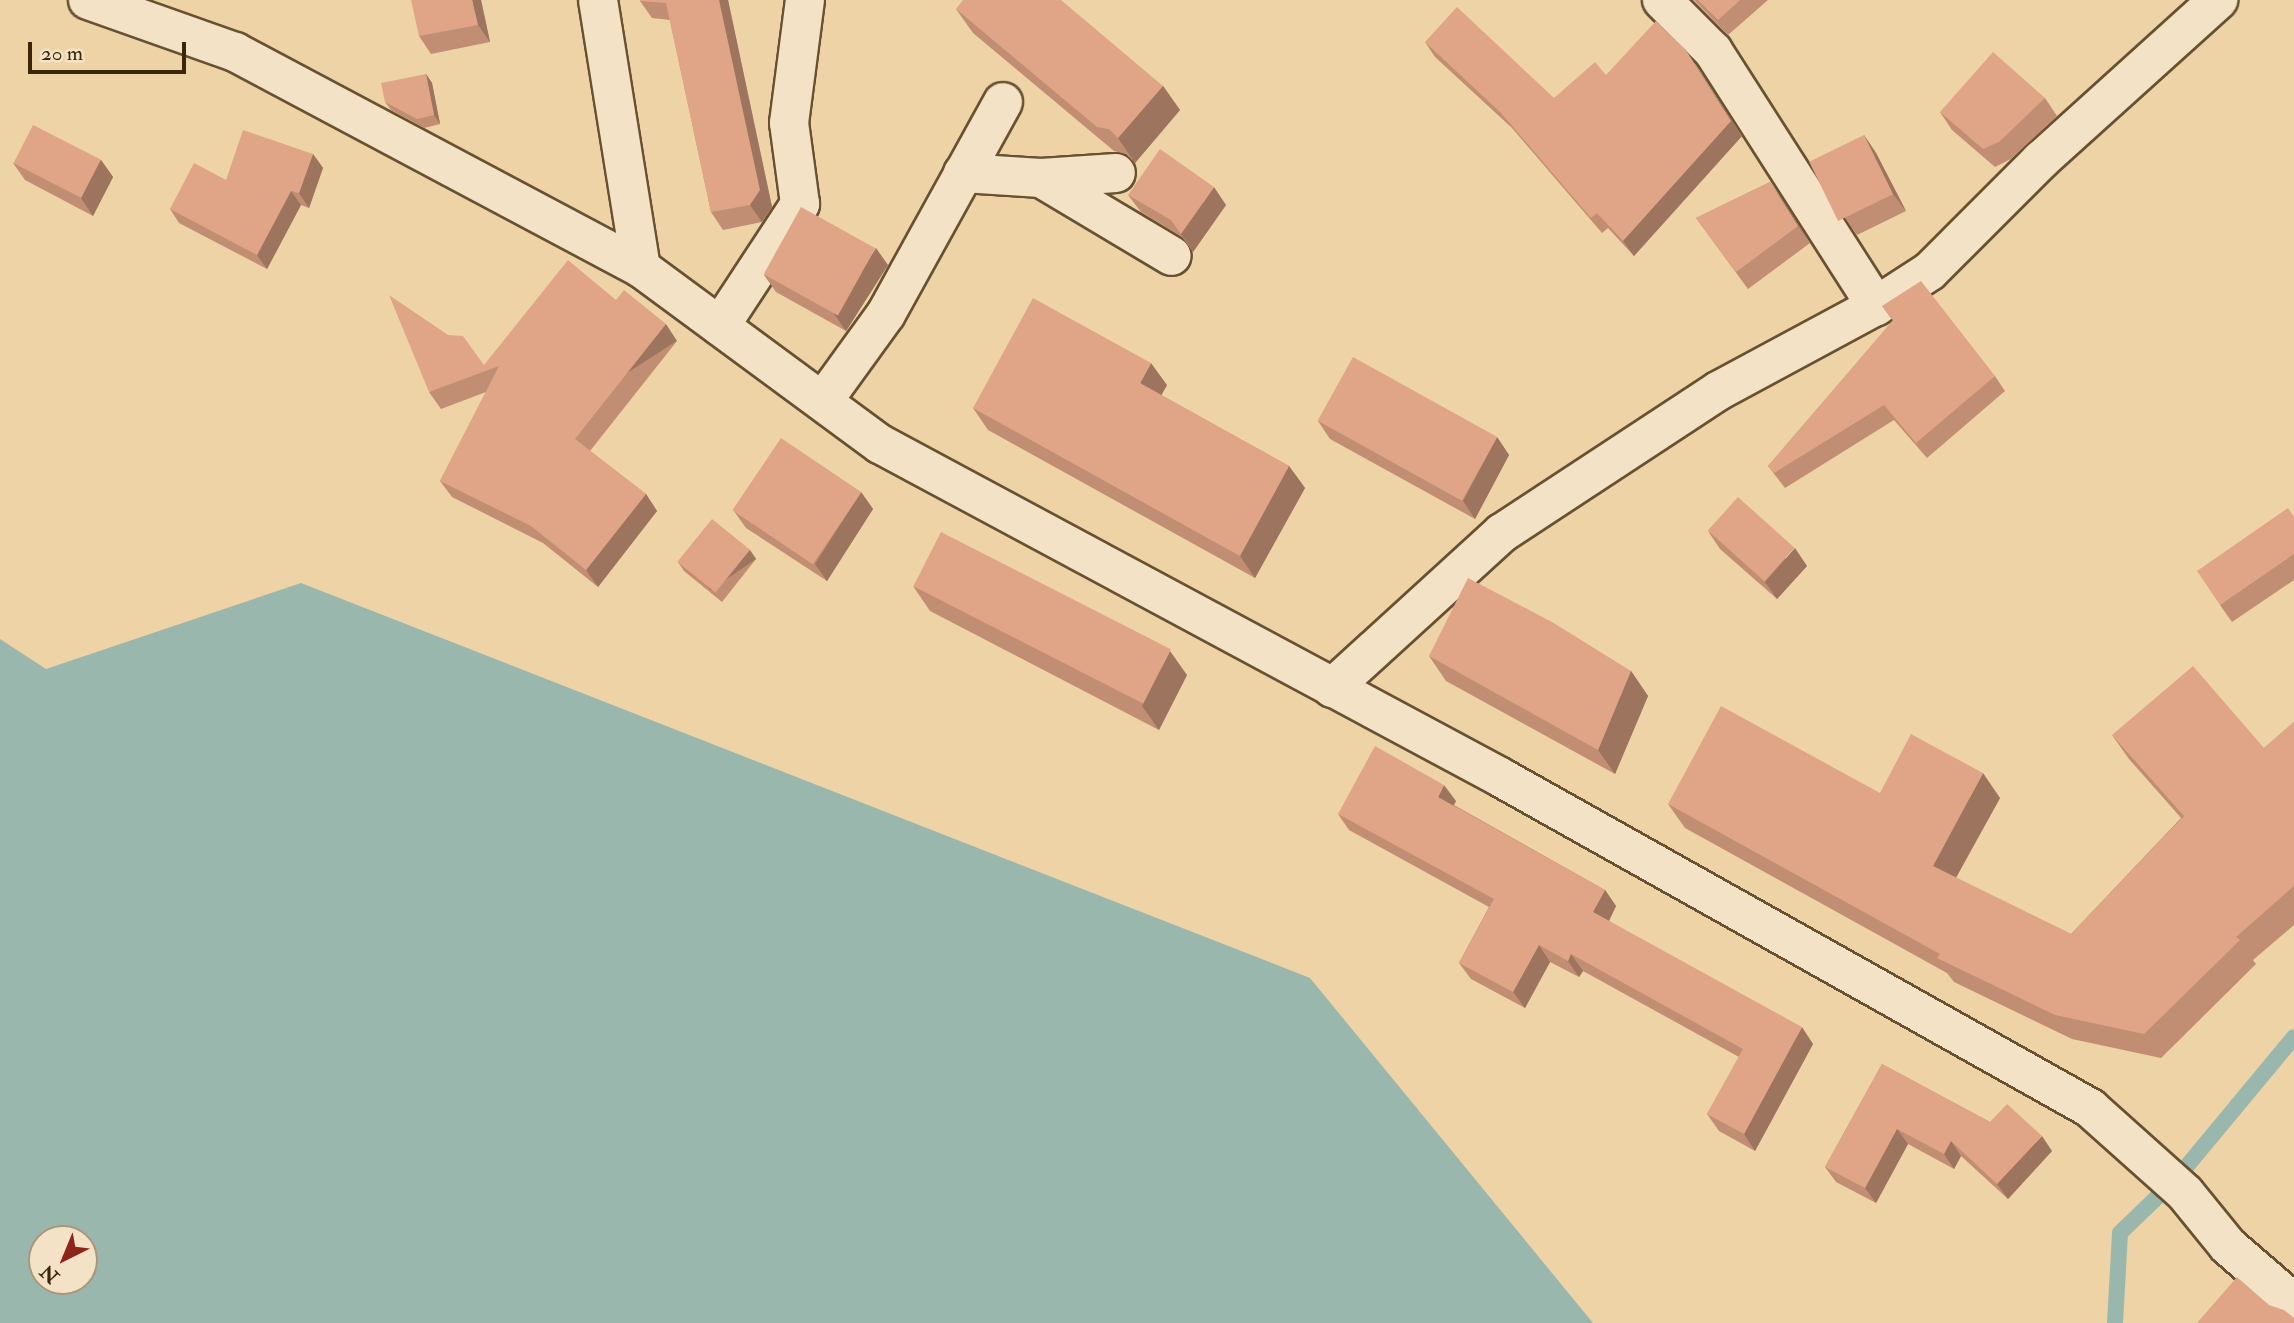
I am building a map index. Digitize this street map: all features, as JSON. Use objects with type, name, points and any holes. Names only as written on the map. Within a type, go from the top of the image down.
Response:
[{"type":"street","points":[[88,0],[235,52],[641,268],[880,443],[1500,777],[2090,1108],[2185,1193],[2228,1246],[2294,1303]]},
{"type":"street","points":[[598,0],[641,268]]},
{"type":"street","points":[[720,326],[800,204],[789,122],[805,0]]},
{"type":"street","points":[[1662,0],[1713,51],[1876,306]]},
{"type":"street","points":[[1332,688],[1502,533],[1718,390],[1876,306],[1930,271],[2041,160],[2218,0]]},
{"type":"street","points":[[823,401],[886,314],[1003,102]]},
{"type":"street","points":[[963,173],[1041,178],[1116,173]]},
{"type":"street","points":[[1041,178],[1172,256]]},
{"type":"water","points":[[301,583],[1310,978],[1593,1323],[0,1323],[0,639],[46,669]]},
{"type":"building","points":[[411,0],[472,0],[478,25],[419,36]]},
{"type":"building","points":[[640,0],[719,0],[760,190],[750,205],[711,212],[666,3]]},
{"type":"building","points":[[963,0],[1061,0],[1163,86],[1118,138],[1109,129],[1097,127],[956,9]]},
{"type":"building","points":[[1698,0],[1740,0],[1718,20]]},
{"type":"building","points":[[1457,7],[1554,98],[1595,62],[1606,75],[1656,21],[1685,49],[1731,121],[1623,241],[1597,213],[1591,218],[1501,113],[1425,42]]},
{"type":"building","points":[[1993,52],[2045,98],[1999,142],[1983,149],[1940,112]]},
{"type":"building","points":[[426,74],[434,115],[417,119],[385,102],[381,83]]},
{"type":"building","points":[[33,125],[101,160],[81,198],[13,163]]},
{"type":"building","points":[[243,130],[313,154],[299,193],[291,191],[257,255],[170,209],[194,163],[226,180]]},
{"type":"building","points":[[1864,135],[1893,194],[1838,221],[1809,162]]},
{"type":"building","points":[[1160,149],[1214,187],[1181,234],[1171,220],[1128,195]]},
{"type":"building","points":[[1770,182],[1798,226],[1736,272],[1696,218]]},
{"type":"building","points":[[801,207],[875,248],[838,316],[764,274]]},
{"type":"building","points":[[568,260],[616,300],[624,290],[666,324],[575,439],[646,494],[586,570],[531,526],[440,481],[499,366],[429,392],[389,295],[448,335],[463,336],[484,365]]},
{"type":"building","points":[[1921,281],[1995,376],[1916,443],[1884,405],[1774,473],[1768,466],[1893,320],[1882,306]]},
{"type":"building","points":[[1033,298],[1151,363],[1140,383],[1289,466],[1240,556],[973,408]]},
{"type":"building","points":[[1353,357],[1497,437],[1462,501],[1318,421]]},
{"type":"building","points":[[781,438],[861,492],[813,564],[732,510]]},
{"type":"building","points":[[1738,497],[1794,548],[1764,581],[1708,530]]},
{"type":"building","points":[[2288,508],[2294,517],[2294,554],[2220,605],[2197,571]]},
{"type":"building","points":[[712,519],[750,550],[715,593],[677,562]]},
{"type":"building","points":[[941,532],[1171,649],[1143,703],[913,586]]},
{"type":"building","points":[[1468,578],[1552,622],[1631,671],[1598,750],[1429,656]]},
{"type":"building","points":[[2193,666],[2264,748],[2294,722],[2294,886],[2236,937],[2240,940],[2144,1034],[2055,1015],[1937,958],[1940,954],[1668,804],[1721,706],[1880,793],[1911,734],[1983,773],[1933,866],[2071,934],[2184,816],[2112,735]]},
{"type":"building","points":[[1375,746],[1444,785],[1438,797],[1605,890],[1593,912],[1802,1027],[1744,1134],[1707,1114],[1743,1049],[1571,954],[1568,961],[1539,945],[1513,992],[1459,963],[1494,899],[1338,814]]},
{"type":"building","points":[[1882,1064],[1990,1122],[2007,1104],[2042,1136],[1997,1184],[1951,1141],[1944,1154],[1897,1129],[1865,1188],[1825,1167]]},
{"type":"building","points":[[2237,1277],[2269,1305],[2284,1310],[2294,1318],[2294,1323],[2197,1323]]},
{"type":"waterway","points":[[2115,1323],[2120,1233],[2177,1178],[2294,1037]]}]
